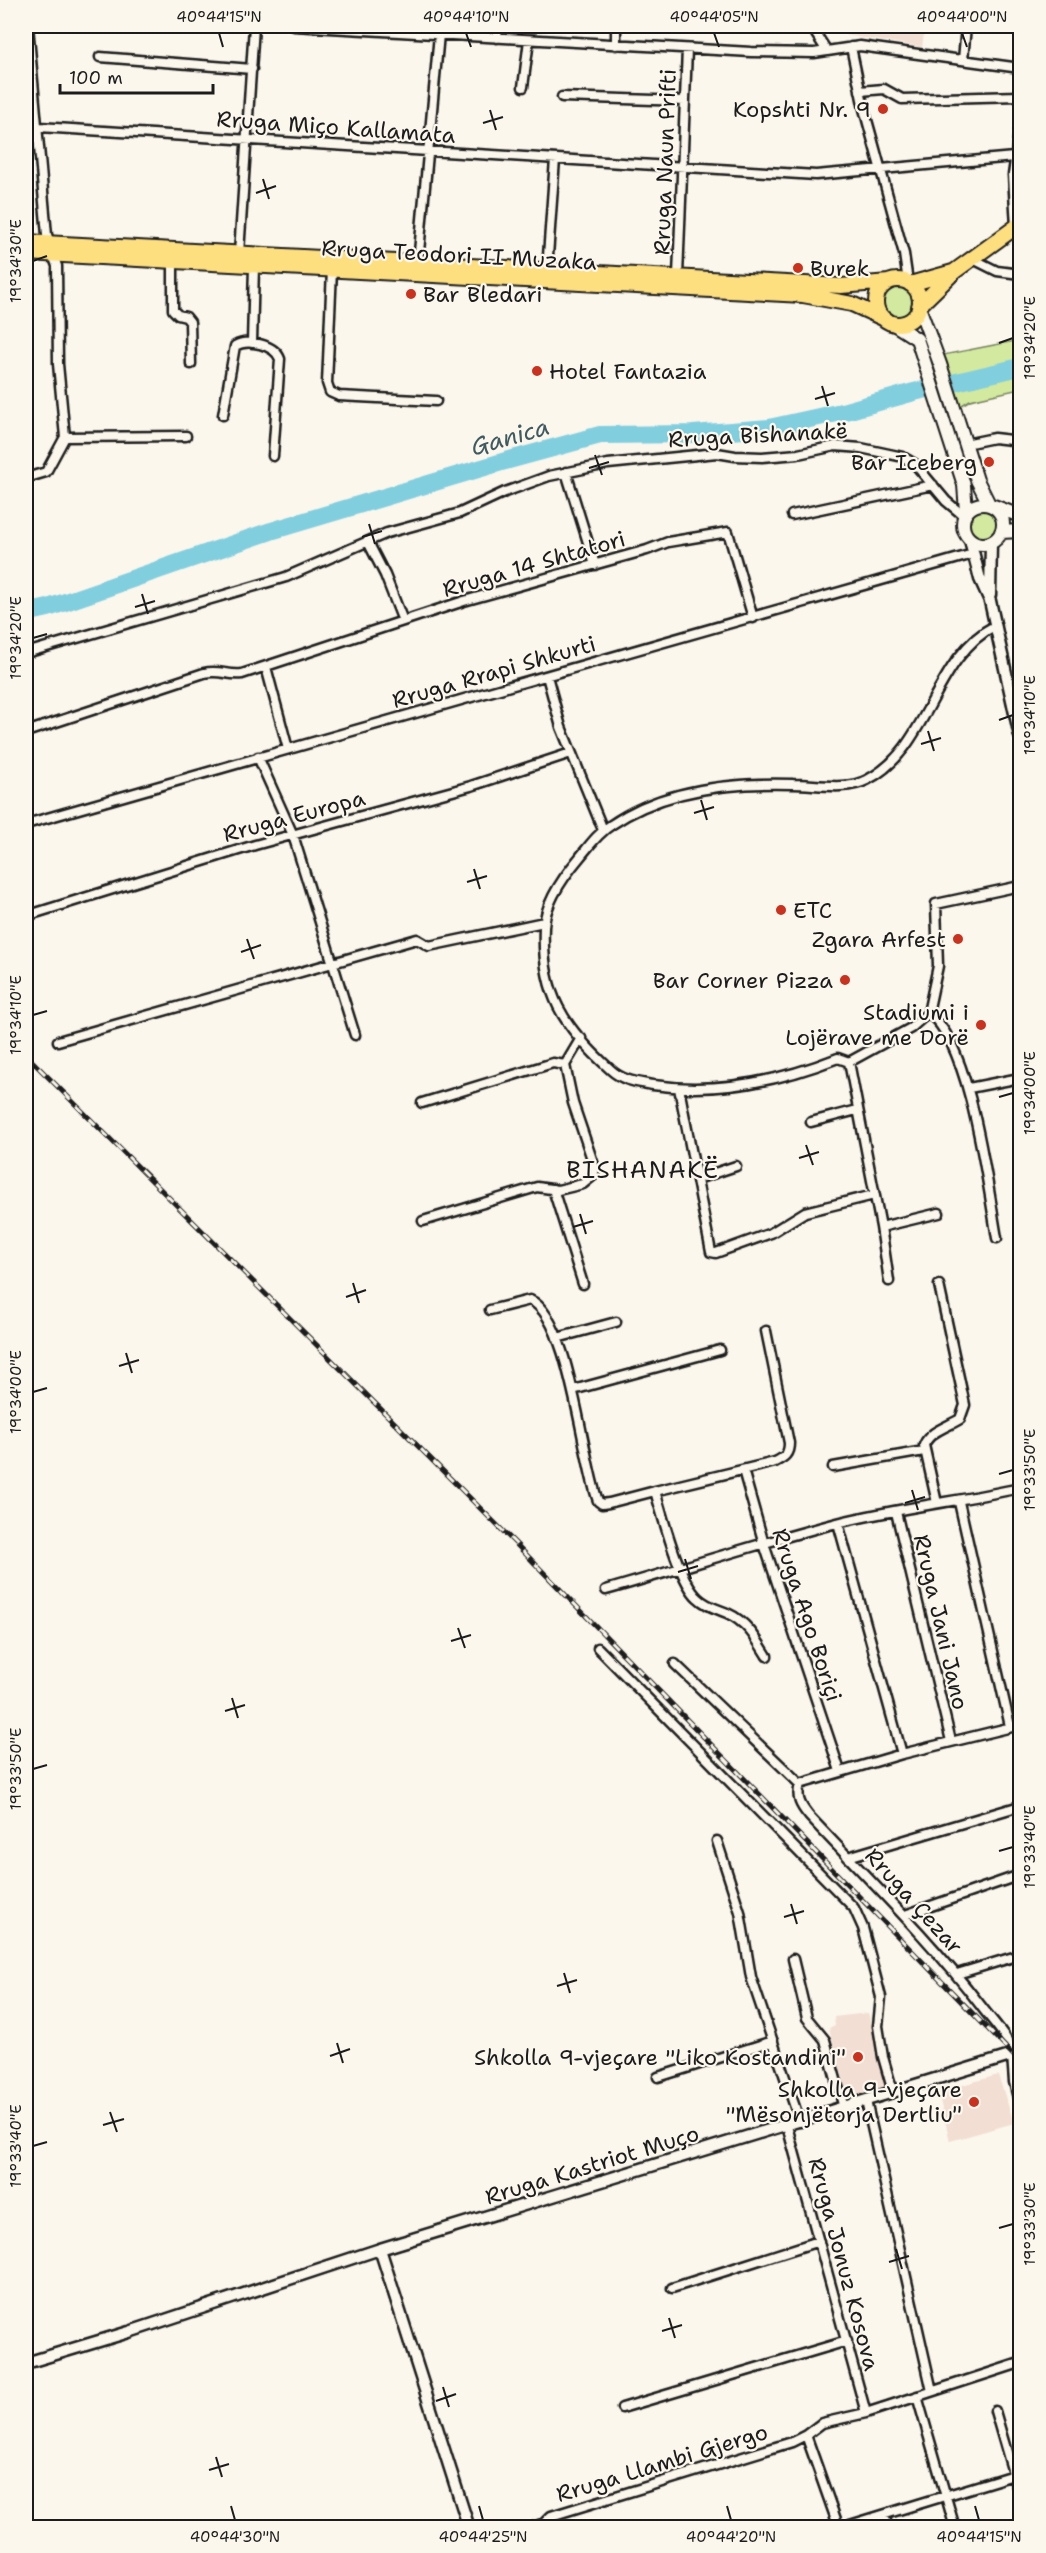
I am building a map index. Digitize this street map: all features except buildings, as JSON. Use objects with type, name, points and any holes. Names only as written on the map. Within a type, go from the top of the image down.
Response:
[{"type":"main road","points":[[889,322],[908,321],[916,314],[919,306],[955,271],[1018,225]]},
{"type":"main road","name":"Rruga Teodori II Muzaka","points":[[26,242],[52,249],[174,262],[803,295],[852,304],[889,322]]},
{"type":"main road","name":"Rruga Teodori II Muzaka","points":[[26,253],[52,249],[239,253],[841,286],[889,282]]},
{"type":"main road","points":[[909,283],[955,271]]},
{"type":"main road","points":[[909,283],[900,280],[889,282],[879,290],[876,300],[879,313],[917,339],[927,367],[945,402],[965,444],[981,492],[1002,518],[1001,532],[991,542],[978,543],[970,540],[963,529],[965,491],[945,402],[940,364],[919,306],[918,293],[909,283]]},
{"type":"main road","points":[[965,513],[974,505],[991,505],[1020,516]]},
{"type":"main road","points":[[1001,532],[1020,531]]},
{"type":"street","points":[[26,478],[46,472],[65,437],[58,364],[57,266],[47,235],[39,127],[28,26]]},
{"type":"street","points":[[239,253],[254,26]]},
{"type":"street","points":[[294,26],[356,27],[497,38],[751,52],[827,51],[860,46],[1020,68]]},
{"type":"street","points":[[497,38],[498,26]]},
{"type":"street","points":[[616,26],[616,45]]},
{"type":"street","points":[[816,26],[816,34],[827,51]]},
{"type":"street","points":[[963,60],[966,26]]},
{"type":"street","points":[[418,263],[439,34]]},
{"type":"street","points":[[523,87],[529,40]]},
{"type":"street","points":[[851,47],[860,91],[904,254],[909,283]]},
{"type":"street","name":"Rruga Naun Prifti","points":[[678,276],[687,49]]},
{"type":"street","points":[[100,57],[252,69]]},
{"type":"street","points":[[860,91],[884,89],[902,99],[1020,96]]},
{"type":"street","points":[[562,97],[685,101]]},
{"type":"street","points":[[1018,225],[1013,191],[1014,157],[1020,126]]},
{"type":"street","name":"Rruga Miço Kallamata","points":[[39,127],[816,175],[1014,157]]},
{"type":"street","points":[[548,270],[555,159]]},
{"type":"street","points":[[973,259],[989,269],[1020,274]]},
{"type":"street","points":[[174,262],[173,310],[190,322],[191,364]]},
{"type":"street","points":[[252,343],[254,266]]},
{"type":"street","points":[[332,270],[327,383],[330,392],[339,396],[436,401]]},
{"type":"street","points":[[223,415],[236,346],[252,343],[272,348],[278,353],[280,359],[273,456]]},
{"type":"street","points":[[65,437],[186,436]]},
{"type":"street","points":[[965,444],[994,438],[1020,441]]},
{"type":"street","name":"Rruga Bishanakë","points":[[26,653],[286,577],[397,530],[460,513],[505,492],[566,472],[671,456],[717,453],[735,456],[771,456],[843,446],[903,458],[915,464],[946,501],[965,513]]},
{"type":"street","points":[[566,472],[596,565]]},
{"type":"street","points":[[792,514],[933,485]]},
{"type":"street","name":"Rruga 14 Shtatori","points":[[26,732],[204,672],[222,670],[235,675],[266,667],[464,601],[596,565],[668,542],[728,532],[753,618]]},
{"type":"street","points":[[970,540],[990,601],[1020,736]]},
{"type":"street","points":[[368,542],[385,575],[403,621]]},
{"type":"street","points":[[990,601],[991,542]]},
{"type":"street","name":"Rruga Rrapi Shkurti","points":[[26,824],[973,554]]},
{"type":"street","points":[[996,625],[982,633],[963,653],[928,707],[908,744],[885,768],[867,780],[853,786],[792,783],[711,788],[678,795],[642,808],[603,830],[567,874],[547,911],[544,922],[545,966],[550,990],[561,1013],[581,1038],[621,1077],[679,1088],[704,1088],[760,1082],[810,1069],[838,1058],[849,1062],[912,1028],[928,1013],[938,966],[936,904],[1020,886]]},
{"type":"street","points":[[266,667],[288,749]]},
{"type":"street","points":[[547,676],[561,727],[603,830]]},
{"type":"street","name":"Rruga Europa","points":[[26,916],[127,883],[471,786],[572,753]]},
{"type":"street","points":[[258,758],[293,835],[355,1035]]},
{"type":"street","points":[[58,1041],[417,939],[429,946],[544,922]]},
{"type":"street","points":[[928,1013],[941,1026],[969,1088],[997,1238]]},
{"type":"street","points":[[423,1221],[537,1187],[553,1189],[583,1184],[594,1175],[595,1168],[573,1103],[565,1065],[581,1038]]},
{"type":"street","points":[[849,1062],[881,1227],[889,1281]]},
{"type":"street","points":[[422,1103],[553,1063],[565,1065]]},
{"type":"street","points":[[969,1088],[1020,1078]]},
{"type":"street","points":[[679,1088],[710,1250],[713,1254],[771,1233],[806,1212],[874,1194]]},
{"type":"street","points":[[811,1122],[857,1110]]},
{"type":"street","points":[[697,1179],[736,1166]]},
{"type":"street","points":[[553,1189],[583,1284]]},
{"type":"street","points":[[881,1227],[939,1213]]},
{"type":"street","points":[[937,1503],[924,1451],[927,1438],[960,1419],[964,1405],[939,1285]]},
{"type":"street","points":[[490,1310],[521,1300],[530,1300],[544,1310],[557,1338],[573,1390],[598,1501],[602,1504],[785,1458],[789,1450],[766,1330]]},
{"type":"street","points":[[557,1338],[616,1322]]},
{"type":"street","points":[[573,1390],[720,1350]]},
{"type":"street","points":[[833,1467],[924,1451]]},
{"type":"street","name":"Rruga Ago Boriçi","points":[[743,1470],[764,1544],[840,1771]]},
{"type":"street","points":[[606,1590],[838,1523],[937,1503],[959,1502],[1020,1488]]},
{"type":"street","points":[[654,1491],[681,1569],[689,1585],[698,1598],[741,1620],[752,1631],[767,1656]]},
{"type":"street","points":[[959,1502],[1010,1726]]},
{"type":"street","name":"Rruga Jani Jano","points":[[896,1512],[951,1741]]},
{"type":"street","points":[[838,1523],[902,1754]]},
{"type":"street","points":[[598,1648],[854,1908],[863,1928],[881,1997],[878,2026],[883,2057],[893,2092]]},
{"type":"street","points":[[675,1664],[800,1784]]},
{"type":"street","points":[[800,1784],[902,1754],[1020,1725]]},
{"type":"street","points":[[800,1784],[797,1794],[801,1805],[848,1857]]},
{"type":"street","name":"Rruga Çezar","points":[[1017,2054],[957,1974],[848,1857],[1020,1806]]},
{"type":"street","points":[[717,1841],[740,1912],[752,1977],[800,2122]]},
{"type":"street","points":[[905,1916],[1020,1875]]},
{"type":"street","points":[[957,1974],[1020,1955]]},
{"type":"street","points":[[793,1959],[807,2018],[825,2040],[844,2108]]},
{"type":"street","points":[[658,2076],[773,2042]]},
{"type":"street","points":[[1017,2054],[1014,2075],[1020,2102]]},
{"type":"street","name":"Rruga Kastriot Muço","points":[[26,2362],[129,2332],[380,2249],[1017,2054]]},
{"type":"street","points":[[866,2101],[932,2391]]},
{"type":"street","name":"Rruga Jonuz Kosova","points":[[787,2126],[866,2412]]},
{"type":"street","points":[[672,2288],[819,2241]]},
{"type":"street","points":[[380,2249],[469,2528]]},
{"type":"street","points":[[622,2408],[847,2341]]},
{"type":"street","name":"Rruga Llambi Gjergo","points":[[530,2528],[544,2523],[551,2516],[792,2442],[806,2435],[822,2422],[866,2412],[1020,2363]]},
{"type":"street","points":[[917,2396],[955,2528]]},
{"type":"street","points":[[995,2411],[1017,2474],[1020,2497]]},
{"type":"street","points":[[806,2435],[840,2528],[1017,2474]]},
{"type":"street","points":[[884,2515],[888,2528]]},
{"type":"shaded area","points":[[847,26],[925,26],[922,47],[845,35]]},
{"type":"shaded area","name":"Shkolla 9-vjeçare \"Liko Kostandini\"","points":[[868,2013],[888,2086],[848,2097],[829,2028],[835,2025],[834,2017]]},
{"type":"shaded area","name":"Shkolla 9-vjeçare \"Mësonjëtorja Dertliu\"","points":[[998,2075],[1014,2123],[950,2141],[938,2092]]},
{"type":"green space","points":[[898,286],[904,287],[912,295],[912,307],[904,315],[898,316],[892,315],[884,307],[883,301],[884,295],[892,287]]},
{"type":"green space","points":[[1020,340],[1020,389],[970,400],[959,407],[943,355]]},
{"type":"green space","points":[[983,508],[989,509],[997,517],[997,529],[989,537],[983,538],[977,537],[969,529],[968,523],[969,517],[977,509]]},
{"type":"waterway","name":"Ganica","points":[[26,613],[48,608],[271,531],[600,435],[693,434],[769,428],[1020,367]]},
{"type":"railway","points":[[26,1055],[515,1543],[1020,2062]]},
{"type":"place","name":"Kopshti Nr. 9","points":[[883,109]]},
{"type":"place","name":"Burek","points":[[798,268]]},
{"type":"place","name":"Bar Bledari","points":[[411,294]]},
{"type":"place","name":"Hotel Fantazia","points":[[537,371]]},
{"type":"place","name":"Bar Iceberg","points":[[989,462]]},
{"type":"place","name":"ETC","points":[[781,910]]},
{"type":"place","name":"Zgara Arfest","points":[[958,939]]},
{"type":"place","name":"Bar Corner Pizza","points":[[845,980]]},
{"type":"place","name":"Stadiumi i Lojërave me Dorë","points":[[981,1025]]},
{"type":"place","name":"Shkolla 9-vjeçare \"Liko Kostandini\"","points":[[858,2057]]},
{"type":"place","name":"Shkolla 9-vjeçare \"Mësonjëtorja Dertliu\"","points":[[974,2102]]},
{"type":"district","name":"BISHANAKË","points":[[643,1170]]}]
